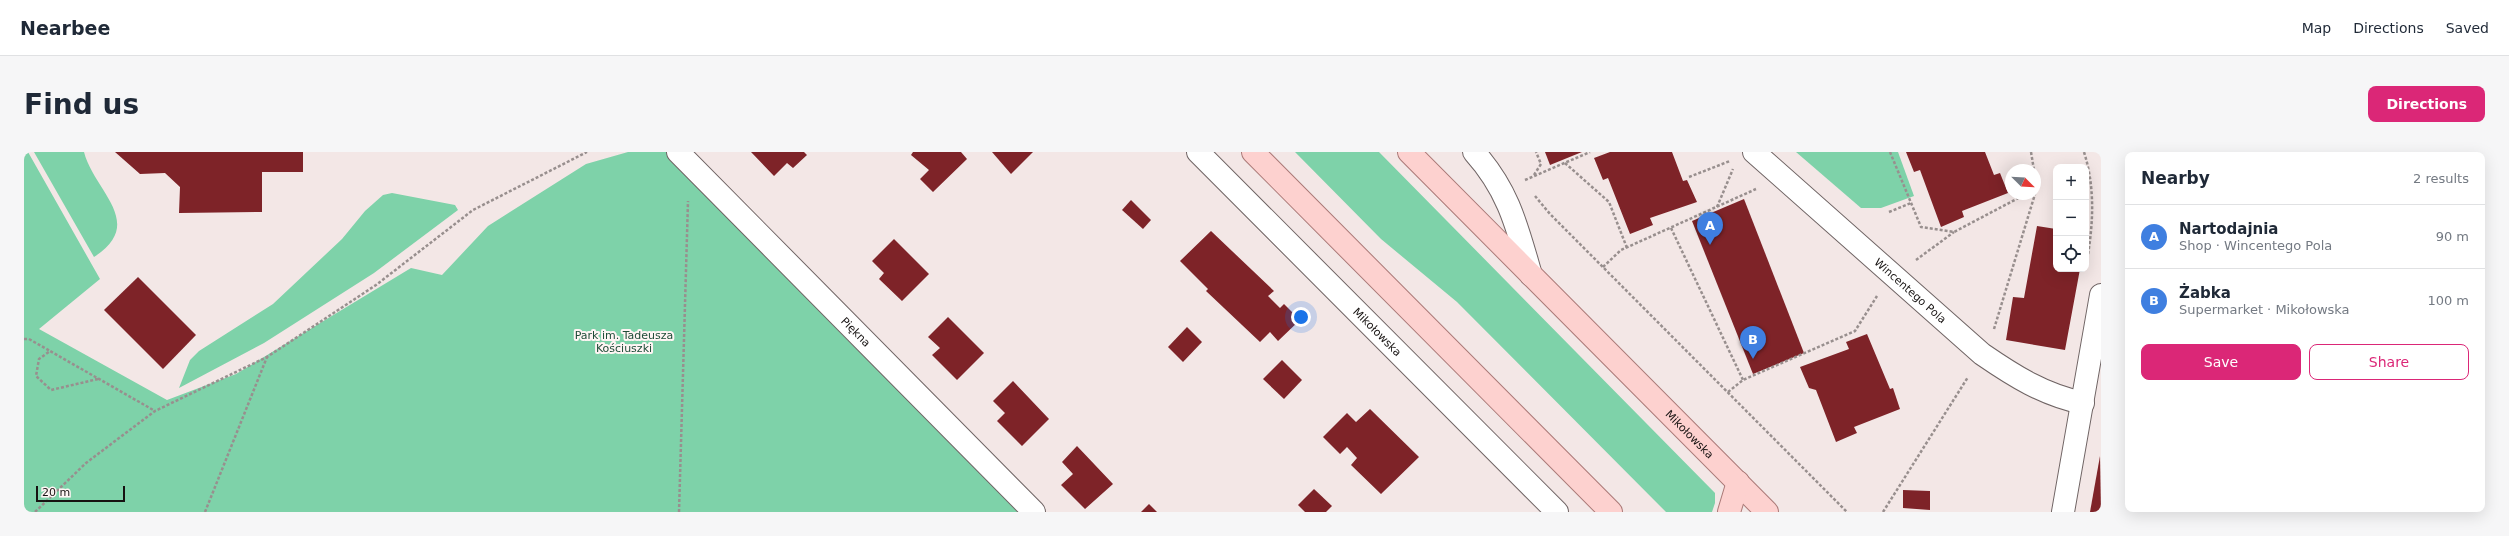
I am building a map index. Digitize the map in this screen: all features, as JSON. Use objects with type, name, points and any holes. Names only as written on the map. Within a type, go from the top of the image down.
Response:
[{"type":"main road","points":[[1253,152],[1611,512]]},
{"type":"main road","name":"Mikołowska","points":[[1409,152],[1767,512]]},
{"type":"main road","points":[[1730,512],[1738,482]]},
{"type":"street","name":"Mikołowska","points":[[1198,152],[1557,512]]},
{"type":"street","points":[[1474,152],[1487,166],[1512,208],[1531,275]]},
{"type":"street","name":"Wincentego Pola","points":[[1754,152],[1982,354],[2022,382],[2064,399],[2083,403]]},
{"type":"street","name":"Piękna","points":[[684,157],[1034,512]]},
{"type":"street","points":[[2063,512],[2101,296]]},
{"type":"path","points":[[35,512],[86,463],[154,412],[267,357],[376,284],[473,210],[587,152]]},
{"type":"path","points":[[1534,176],[1541,164],[1536,152]]},
{"type":"path","points":[[1527,186],[1522,181],[1590,152]]},
{"type":"path","points":[[1890,152],[1921,227],[1954,232]]},
{"type":"path","points":[[2031,152],[2033,164]]},
{"type":"path","points":[[2084,152],[2092,200],[2092,230],[2089,248]]},
{"type":"path","points":[[679,512],[684,157]]},
{"type":"path","points":[[1690,177],[1732,160]]},
{"type":"path","points":[[1565,163],[1609,202],[1628,248]]},
{"type":"path","points":[[1717,207],[1736,164]]},
{"type":"path","points":[[1603,267],[1612,258],[1628,248],[1761,186]]},
{"type":"path","points":[[1532,192],[1550,214],[1847,512]]},
{"type":"path","points":[[1915,261],[1954,232],[2015,200]]},
{"type":"path","points":[[1889,212],[1911,203]]},
{"type":"path","points":[[1671,228],[1743,380]]},
{"type":"path","points":[[1728,392],[1743,380],[1855,331],[1880,290]]},
{"type":"path","points":[[24,339],[29,339],[154,412]]},
{"type":"path","points":[[50,351],[39,359],[36,376],[51,390],[98,379]]},
{"type":"path","points":[[205,512],[267,357]]},
{"type":"green space","name":"Park im. Tadeusza Kościuszki","points":[[24,152],[28,152],[100,279],[39,329],[167,400],[236,374],[411,268],[442,275],[488,226],[586,164],[628,152],[678,152],[1027,512],[24,512]]},
{"type":"green space","points":[[34,152],[84,152],[89,166],[113,206],[117,219],[116,232],[109,244],[94,257]]},
{"type":"green space","points":[[1295,152],[1379,152],[1715,493],[1715,503],[1712,512],[1666,512],[1457,302],[1381,239]]},
{"type":"green space","points":[[1796,152],[1898,152],[1914,196],[1881,208],[1861,208]]},
{"type":"green space","points":[[392,193],[455,205],[458,210],[374,273],[264,343],[179,388],[190,360],[199,351],[273,304],[342,239],[365,211],[383,195]]},
{"type":"building","points":[[115,152],[303,152],[303,172],[262,172],[262,212],[179,213],[180,187],[165,173],[140,174]]},
{"type":"building","points":[[751,152],[804,152],[807,155],[793,168],[787,163],[774,176]]},
{"type":"building","points":[[913,152],[961,152],[967,159],[933,192],[920,179],[929,170],[911,155]]},
{"type":"building","points":[[992,152],[1033,152],[1011,174]]},
{"type":"building","points":[[1545,152],[1582,152],[1550,165]]},
{"type":"building","points":[[1610,152],[1672,152],[1683,181],[1687,180],[1697,202],[1650,218],[1653,225],[1630,234],[1608,178],[1603,180],[1594,158]]},
{"type":"building","points":[[1906,152],[1985,152],[1994,175],[2000,173],[2005,186],[2005,194],[1962,211],[1964,217],[1941,227],[1920,170],[1914,172]]},
{"type":"building","points":[[1744,199],[1804,353],[1753,374],[1692,221]]},
{"type":"building","points":[[1131,200],[1151,220],[1143,229],[1122,210]]},
{"type":"building","points":[[2037,226],[2053,229],[2053,272],[2079,272],[2065,350],[2006,340],[2013,297],[2024,298]]},
{"type":"building","points":[[1211,231],[1274,291],[1268,296],[1280,308],[1284,304],[1300,320],[1278,341],[1270,332],[1260,342],[1206,291],[1208,289],[1180,261]]},
{"type":"building","points":[[894,239],[929,274],[902,301],[879,279],[884,273],[872,261]]},
{"type":"building","points":[[138,277],[196,335],[163,369],[104,310]]},
{"type":"building","points":[[948,317],[984,353],[957,380],[932,355],[940,348],[928,337]]},
{"type":"building","points":[[1187,327],[1202,342],[1183,362],[1168,347]]},
{"type":"building","points":[[1867,334],[1890,389],[1893,388],[1900,409],[1854,427],[1857,433],[1836,442],[1816,390],[1809,388],[1800,367],[1849,349],[1846,342]]},
{"type":"building","points":[[1282,360],[1302,380],[1284,399],[1263,379]]},
{"type":"building","points":[[1013,381],[1049,419],[1022,446],[997,421],[1005,413],[993,401]]},
{"type":"building","points":[[1370,409],[1419,457],[1381,494],[1351,465],[1357,458],[1347,447],[1340,454],[1323,437],[1347,413],[1356,422]]},
{"type":"building","points":[[1077,446],[1113,484],[1085,509],[1061,485],[1073,474],[1062,462]]},
{"type":"building","points":[[2100,456],[2101,512],[2090,512]]},
{"type":"building","points":[[1314,489],[1332,506],[1326,512],[1305,512],[1298,505]]},
{"type":"building","points":[[1903,490],[1930,491],[1930,510],[1903,508]]},
{"type":"building","points":[[1149,504],[1157,512],[1141,512]]},
{"type":"place","name":"Nartodajnia","points":[[1710,245]]},
{"type":"place","name":"Żabka","points":[[1753,359]]}]
